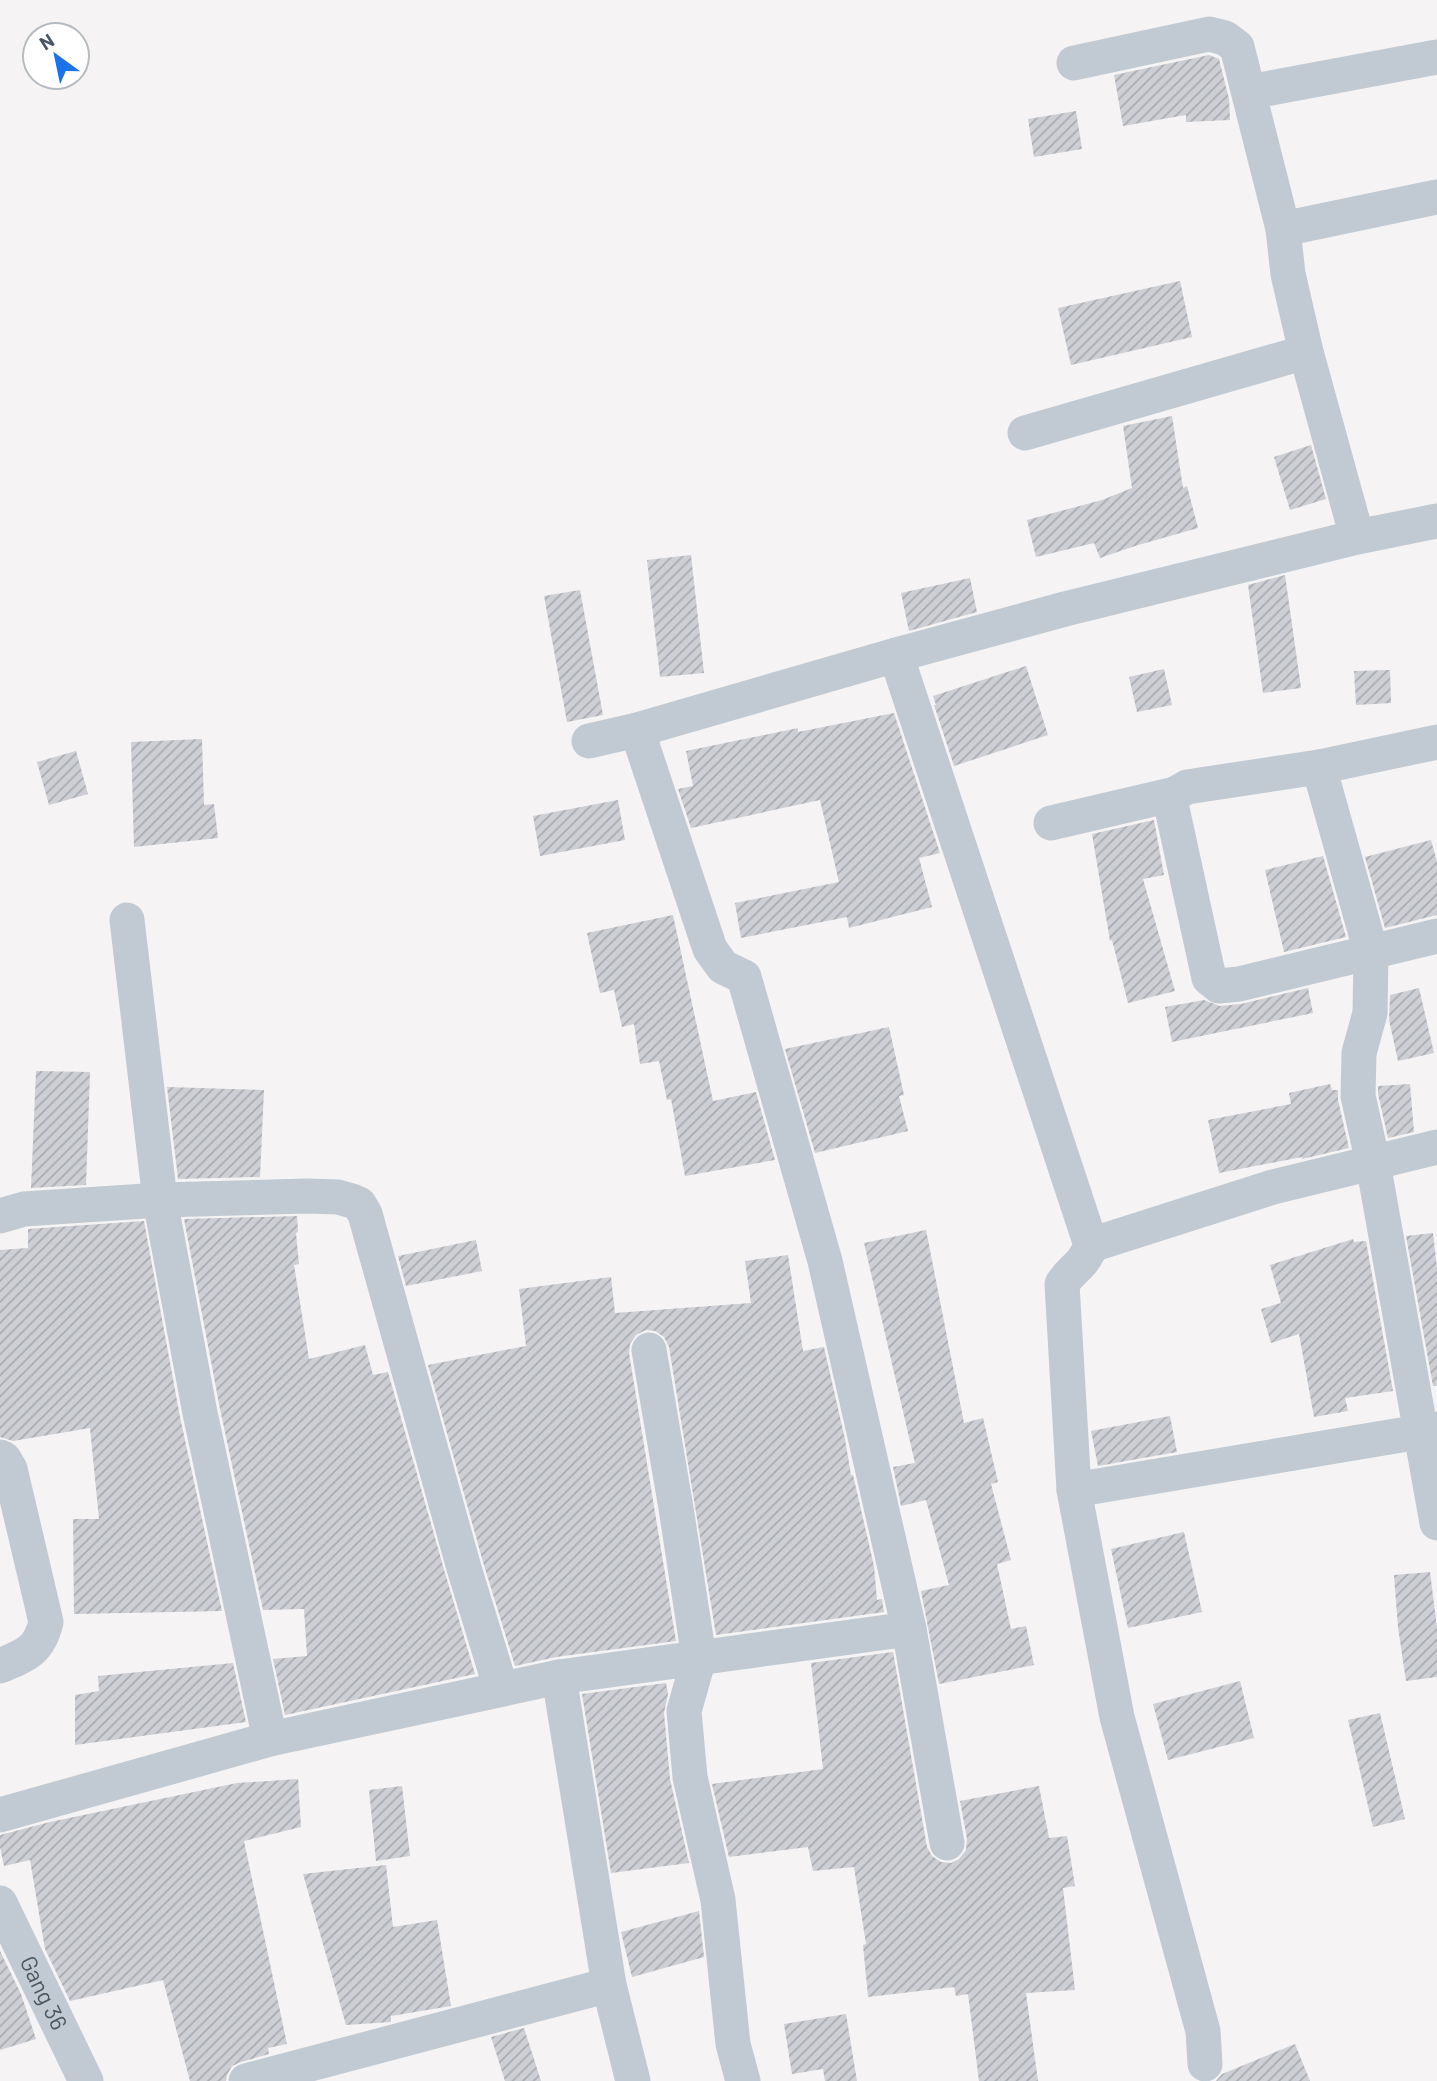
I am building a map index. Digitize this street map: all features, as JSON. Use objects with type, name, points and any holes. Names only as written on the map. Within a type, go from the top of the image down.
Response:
[{"type":"street","points":[[1074,63],[1209,34],[1225,38],[1237,47],[1283,229],[1288,274],[1306,352],[1357,537]]},
{"type":"street","points":[[1249,92],[1437,57]]},
{"type":"street","points":[[1283,229],[1437,197]]},
{"type":"street","points":[[1025,433],[1306,352]]},
{"type":"street","points":[[589,741],[637,730],[1065,609],[1357,537],[1437,522]]},
{"type":"street","points":[[896,655],[1091,1245],[1086,1259],[1062,1284],[1074,1490],[1117,1717],[1203,2031],[1205,2064]]},
{"type":"street","points":[[637,730],[710,949],[723,967],[744,977],[825,1261],[909,1629],[947,1843]]},
{"type":"street","points":[[1051,823],[1175,794],[1187,787],[1319,768],[1437,743]]},
{"type":"street","points":[[1319,768],[1371,952],[1370,1013],[1359,1053],[1358,1096],[1429,1430],[1437,1523]]},
{"type":"street","points":[[1175,794],[1171,804],[1209,978],[1219,986],[1238,984],[1437,936]]},
{"type":"street","points":[[127,920],[160,1200],[200,1413],[270,1739]]},
{"type":"street","points":[[1091,1245],[1273,1187],[1437,1147]]},
{"type":"street","points":[[0,1216],[24,1209],[160,1200],[338,1196],[359,1204],[365,1214],[464,1568],[501,1689]]},
{"type":"street","points":[[649,1350],[699,1658],[684,1711],[690,1777],[718,1900],[733,2044],[743,2081]]},
{"type":"street","points":[[1074,1490],[1429,1430]]},
{"type":"street","points":[[0,1457],[10,1469],[46,1622],[43,1635],[29,1654],[0,1666]]},
{"type":"street","points":[[0,1815],[270,1739],[559,1677],[909,1629]]},
{"type":"street","points":[[559,1677],[609,1985],[633,2081]]},
{"type":"street","name":"Gang 36","points":[[0,1903],[86,2081]]},
{"type":"street","points":[[246,2081],[609,1985]]},
{"type":"building","points":[[1209,55],[1219,59],[1229,99],[1230,120],[1186,122],[1186,115],[1123,126],[1114,75]]},
{"type":"building","points":[[1076,111],[1082,149],[1034,157],[1028,119]]},
{"type":"building","points":[[1180,281],[1192,337],[1071,365],[1058,308]]},
{"type":"building","points":[[1172,416],[1183,488],[1187,486],[1198,528],[1100,558],[1094,543],[1036,557],[1027,520],[1102,500],[1132,488],[1123,426]]},
{"type":"building","points":[[1311,445],[1326,499],[1290,510],[1274,457]]},
{"type":"building","points":[[691,555],[704,673],[660,677],[647,560]]},
{"type":"building","points":[[1285,575],[1301,688],[1263,693],[1248,585]]},
{"type":"building","points":[[970,578],[977,612],[909,631],[901,593]]},
{"type":"building","points":[[580,590],[603,715],[567,722],[544,596]]},
{"type":"building","points":[[1026,666],[1048,735],[954,766],[933,696]]},
{"type":"building","points":[[1164,669],[1172,705],[1137,712],[1129,677]]},
{"type":"building","points":[[1390,670],[1391,703],[1356,705],[1354,671]]},
{"type":"building","points":[[894,713],[940,853],[919,858],[932,907],[849,928],[847,917],[741,938],[735,903],[839,882],[820,800],[691,828],[678,789],[693,786],[686,751],[798,728],[798,732]]},
{"type":"building","points":[[202,739],[204,805],[214,804],[218,838],[134,847],[131,742]]},
{"type":"building","points":[[76,751],[88,794],[49,805],[37,762]]},
{"type":"building","points":[[618,800],[625,840],[540,856],[533,816]]},
{"type":"building","points":[[1154,820],[1164,875],[1143,879],[1175,991],[1128,1003],[1112,940],[1110,941],[1092,834]]},
{"type":"building","points":[[1431,840],[1437,862],[1437,915],[1385,928],[1365,857]]},
{"type":"building","points":[[1323,856],[1346,937],[1284,952],[1265,870]]},
{"type":"building","points":[[673,915],[713,1101],[756,1092],[775,1160],[685,1176],[671,1099],[667,1100],[659,1061],[640,1064],[634,1024],[622,1027],[614,990],[600,993],[587,933]]},
{"type":"building","points":[[1308,988],[1313,1013],[1172,1042],[1165,1007],[1204,1000],[1220,1006],[1241,1004]]},
{"type":"building","points":[[1419,988],[1434,1053],[1398,1061],[1389,1020],[1390,995]]},
{"type":"building","points":[[889,1027],[904,1095],[899,1096],[908,1131],[815,1153],[785,1049]]},
{"type":"building","points":[[36,1071],[90,1072],[86,1185],[31,1188]]},
{"type":"building","points":[[1330,1084],[1332,1090],[1338,1090],[1349,1148],[1219,1173],[1208,1120],[1291,1104],[1289,1093]]},
{"type":"building","points":[[1410,1084],[1414,1132],[1388,1138],[1378,1086]]},
{"type":"building","points":[[167,1087],[264,1090],[260,1177],[178,1179]]},
{"type":"building","points":[[297,1216],[299,1264],[294,1265],[309,1359],[365,1345],[373,1375],[388,1372],[475,1674],[285,1715],[273,1659],[307,1656],[304,1609],[263,1610],[220,1409],[184,1219]]},
{"type":"building","points":[[144,1221],[180,1417],[222,1611],[74,1614],[73,1519],[99,1519],[90,1428],[13,1441],[0,1437],[0,1250],[28,1248],[28,1229]]},
{"type":"building","points":[[926,1230],[964,1423],[983,1418],[998,1482],[991,1484],[1011,1560],[997,1564],[1011,1629],[1026,1626],[1034,1665],[939,1684],[921,1591],[949,1585],[926,1500],[901,1506],[893,1467],[915,1463],[864,1243]]},
{"type":"building","points":[[1433,1233],[1437,1268],[1437,1386],[1433,1386],[1406,1236]]},
{"type":"building","points":[[1353,1239],[1354,1242],[1366,1241],[1393,1391],[1345,1398],[1348,1411],[1314,1417],[1299,1334],[1271,1343],[1261,1309],[1281,1303],[1270,1265]]},
{"type":"building","points":[[476,1240],[482,1271],[406,1286],[398,1256]]},
{"type":"building","points":[[788,1255],[803,1351],[824,1347],[851,1475],[874,1566],[877,1600],[882,1599],[884,1612],[716,1635],[669,1347],[664,1337],[655,1331],[646,1330],[636,1335],[630,1344],[629,1353],[676,1641],[556,1657],[515,1666],[428,1365],[526,1346],[519,1289],[611,1277],[615,1313],[751,1303],[745,1261]]},
{"type":"building","points":[[1170,1416],[1177,1452],[1098,1466],[1091,1431]]},
{"type":"building","points":[[1184,1532],[1202,1612],[1128,1628],[1111,1549]]},
{"type":"building","points":[[1430,1572],[1437,1628],[1437,1677],[1406,1681],[1394,1575]]},
{"type":"building","points":[[893,1652],[927,1847],[932,1856],[941,1862],[951,1863],[959,1859],[966,1850],[967,1839],[960,1801],[1039,1786],[1049,1838],[1067,1836],[1075,1886],[1063,1888],[1075,1990],[1026,1993],[1038,2081],[979,2081],[968,1994],[956,1996],[954,1987],[868,1997],[863,1945],[866,1944],[854,1867],[813,1871],[808,1847],[729,1857],[712,1784],[823,1769],[811,1663]]},
{"type":"building","points":[[233,1663],[246,1722],[75,1745],[75,1695],[99,1691],[98,1676]]},
{"type":"building","points":[[1240,1681],[1254,1738],[1168,1760],[1153,1704]]},
{"type":"building","points":[[666,1683],[668,1694],[664,1713],[670,1779],[689,1863],[611,1873],[582,1694]]},
{"type":"building","points":[[1380,1713],[1405,1819],[1373,1827],[1348,1720]]},
{"type":"building","points":[[298,1779],[301,1827],[244,1841],[287,2044],[268,2048],[269,2054],[232,2066],[226,2081],[190,2081],[163,1980],[70,2001],[45,1949],[30,1860],[4,1866],[0,1835],[237,1783]]},
{"type":"building","points":[[402,1786],[410,1856],[376,1861],[369,1790]]},
{"type":"building","points":[[386,1865],[393,1927],[437,1920],[451,2006],[391,2016],[391,2022],[346,2025],[303,1874]]},
{"type":"building","points":[[699,1911],[704,1957],[632,1977],[621,1932]]},
{"type":"building","points":[[0,1951],[21,1994],[36,2039],[0,2050]]},
{"type":"building","points":[[846,2014],[857,2081],[825,2081],[823,2069],[792,2074],[784,2024]]},
{"type":"building","points":[[524,2028],[541,2081],[505,2081],[491,2037]]},
{"type":"building","points":[[1295,2044],[1310,2081],[1216,2081],[1222,2074]]}]
